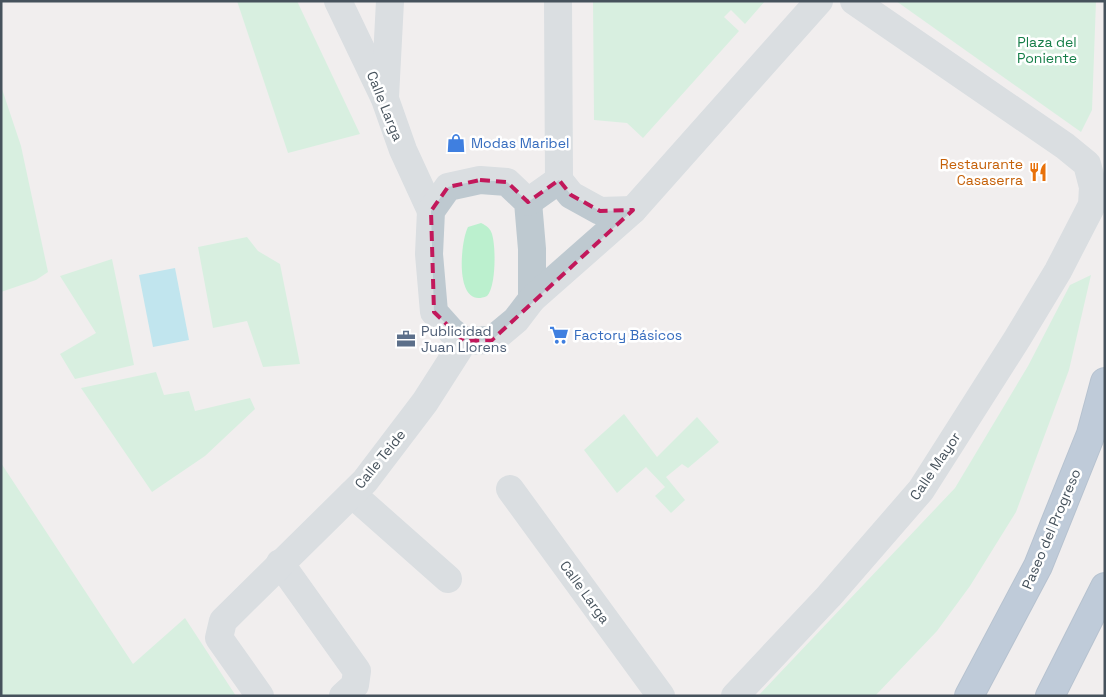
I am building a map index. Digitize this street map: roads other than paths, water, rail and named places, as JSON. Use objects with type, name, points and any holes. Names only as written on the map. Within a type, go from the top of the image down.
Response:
[{"type":"highway","name":"Paseo del Progreso","points":[[969,696],[1038,566],[1091,434],[1105,382]]},
{"type":"highway","points":[[1050,696],[1105,587]]},
{"type":"street","name":"Calle Larga","points":[[338,1],[385,100],[403,150],[431,211]]},
{"type":"street","points":[[385,100],[390,1]]},
{"type":"street","points":[[558,1],[559,180],[571,195],[600,211],[633,210]]},
{"type":"street","points":[[532,299],[532,250],[528,202],[507,182],[480,180],[448,187],[431,211],[429,254],[434,312],[451,331],[464,341],[492,340],[516,320],[532,299],[633,210],[819,1]]},
{"type":"street","name":"Calle Mayor","points":[[735,696],[829,596],[921,490],[1018,339],[1058,271],[1092,205],[1094,187],[1086,164],[1065,146],[854,1]]},
{"type":"street","points":[[528,202],[559,180]]},
{"type":"street","name":"Calle Teide","points":[[260,696],[219,638],[223,621],[365,481],[421,407],[464,341]]},
{"type":"street","name":"Calle Larga","points":[[510,489],[661,696]]},
{"type":"street","points":[[352,494],[448,579]]},
{"type":"street","points":[[280,563],[357,671],[355,685],[342,696]]},
{"type":"water","points":[[175,268],[189,340],[153,347],[139,275]]},
{"type":"place","name":"Modas Maribel","points":[[456,143]]},
{"type":"place","name":"Restaurante Casaserra","points":[[1038,172]]},
{"type":"place","name":"Factory Básicos","points":[[559,335]]},
{"type":"place","name":"Publicidad Juan Llorens","points":[[406,339]]},
{"type":"park label","name":"Plaza del Poniente","points":[[1047,50]]}]
